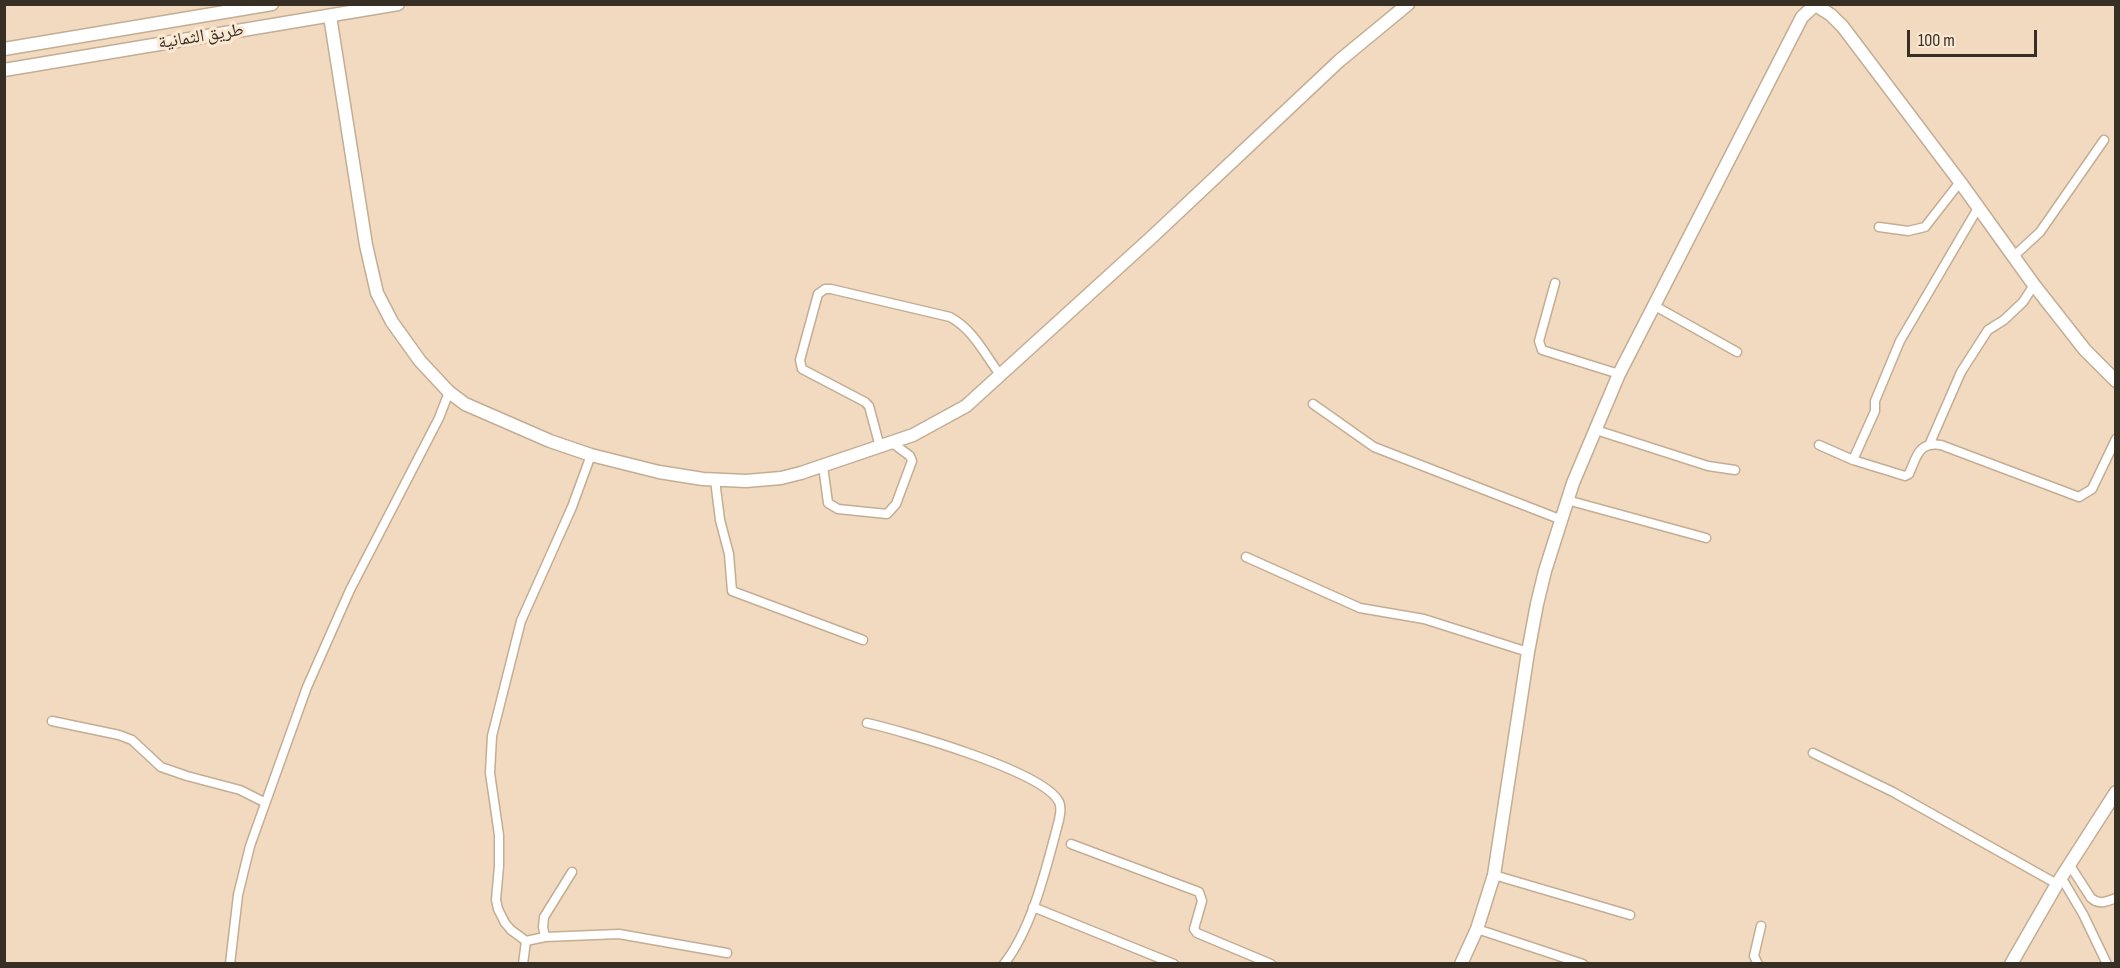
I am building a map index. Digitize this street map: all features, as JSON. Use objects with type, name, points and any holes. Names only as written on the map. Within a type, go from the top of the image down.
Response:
[{"type":"street","points":[[4,49],[272,4]]},
{"type":"street","name":"طريق الثمانية","points":[[4,70],[398,4]]},
{"type":"street","points":[[330,16],[366,246],[377,292],[383,308],[420,361],[449,392],[465,404],[550,441],[591,455],[659,472],[715,480],[746,481],[781,478],[824,466],[913,435],[966,406],[1339,61],[1408,4]]},
{"type":"street","points":[[1461,963],[1477,929],[1494,875],[1528,652],[1545,571],[1567,500],[1620,374],[1802,16],[1814,5],[1831,15],[1843,27],[1960,182],[2034,285],[2085,350],[2115,381]]},
{"type":"street","points":[[2014,256],[2040,232],[2104,140]]},
{"type":"street","points":[[1879,227],[1908,231],[1925,227],[1960,182]]},
{"type":"street","points":[[1853,460],[1875,411],[1875,401],[1900,341],[1977,208]]},
{"type":"street","points":[[1555,283],[1539,346],[1545,352],[1620,374]]},
{"type":"street","points":[[1819,445],[1853,460],[1905,476],[1909,474],[1923,447],[1930,443],[1961,372],[1988,330],[2004,320],[2023,302],[2034,285]]},
{"type":"street","points":[[824,466],[828,503],[832,507],[887,514],[896,504],[912,461],[910,456],[885,445],[865,402],[800,366],[818,294],[821,291],[831,289],[950,317],[973,334],[1001,376]]},
{"type":"street","points":[[1655,306],[1737,352]]},
{"type":"street","points":[[230,963],[243,872],[264,802],[307,687],[337,619],[439,418],[449,392]]},
{"type":"street","points":[[1313,404],[1374,447],[1562,520]]},
{"type":"street","points":[[1596,430],[1707,466],[1735,470]]},
{"type":"street","points":[[1930,443],[1941,445],[2079,497],[2092,489],[2115,439]]},
{"type":"street","points":[[591,455],[572,507],[521,621],[492,736],[490,773],[498,835],[496,900],[498,909],[506,923],[526,940],[625,934],[727,953]]},
{"type":"street","points":[[715,480],[720,520],[729,554],[732,591],[863,640]]},
{"type":"street","points":[[1567,500],[1706,538]]},
{"type":"street","points":[[1246,556],[1360,608],[1424,619],[1528,652]]},
{"type":"street","points":[[52,721],[119,735],[132,740],[161,767],[240,790],[264,802]]},
{"type":"street","points":[[867,723],[970,753],[1010,770],[1041,786],[1055,797],[1061,807],[1033,907],[1013,953],[1004,963]]},
{"type":"street","points":[[1813,753],[1893,792],[2059,881],[2083,915],[2106,963]]},
{"type":"street","points":[[2012,963],[2069,864],[2115,792]]},
{"type":"street","points":[[1071,844],[1199,892],[1202,901],[1194,929],[1197,933],[1270,963]]},
{"type":"street","points":[[2069,864],[2095,902],[2104,903],[2115,898]]},
{"type":"street","points":[[546,937],[543,927],[544,917],[572,872]]},
{"type":"street","points":[[1494,875],[1630,915]]},
{"type":"street","points":[[1033,907],[1174,963]]},
{"type":"street","points":[[1758,963],[1754,956],[1761,926]]},
{"type":"street","points":[[1477,929],[1583,963]]},
{"type":"street","points":[[523,963],[526,940]]}]
